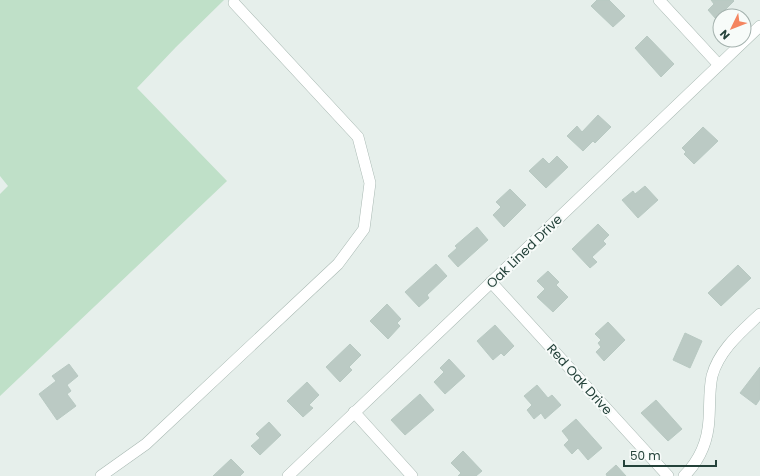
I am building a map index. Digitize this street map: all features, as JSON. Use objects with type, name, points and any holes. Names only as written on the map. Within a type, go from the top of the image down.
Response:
[{"type":"street","points":[[659,0],[719,65]]},
{"type":"street","points":[[101,476],[146,444],[315,286],[338,264],[364,228],[370,183],[358,137],[234,3]]},
{"type":"street","name":"Oak Lined Drive","points":[[288,476],[760,26]]},
{"type":"street","name":"Red Oak Drive","points":[[492,282],[668,476]]},
{"type":"street","points":[[684,476],[697,460],[707,435],[710,391],[712,376],[716,365],[727,347],[760,314]]},
{"type":"street","points":[[354,412],[412,476]]},
{"type":"green space","points":[[0,0],[224,0],[137,88],[227,181],[0,396],[0,194],[8,186],[0,176]]},
{"type":"building","points":[[597,0],[609,0],[625,16],[613,27],[591,6]]},
{"type":"building","points":[[711,0],[734,1],[727,8],[712,8],[712,14],[708,10],[714,4]]},
{"type":"building","points":[[647,36],[674,64],[661,77],[635,48]]},
{"type":"building","points":[[598,115],[611,127],[595,143],[593,141],[583,151],[567,136],[577,126],[582,132]]},
{"type":"building","points":[[703,127],[718,141],[694,164],[684,154],[686,152],[682,148]]},
{"type":"building","points":[[557,156],[568,167],[546,188],[529,171],[543,158],[549,164]]},
{"type":"building","points":[[645,186],[658,200],[638,218],[622,200],[633,191],[635,194]]},
{"type":"building","points":[[510,189],[526,205],[504,227],[493,215],[501,207],[496,202]]},
{"type":"building","points":[[598,224],[609,235],[603,241],[606,244],[592,257],[597,262],[590,268],[572,249]]},
{"type":"building","points":[[477,227],[488,240],[458,267],[448,256],[457,248],[455,246]]},
{"type":"building","points":[[436,264],[447,276],[427,295],[429,298],[419,307],[405,292]]},
{"type":"building","points":[[738,265],[751,278],[721,306],[708,293]]},
{"type":"building","points":[[548,271],[559,282],[556,285],[568,297],[553,312],[537,297],[545,289],[537,281]]},
{"type":"building","points":[[387,304],[401,319],[397,323],[400,326],[388,339],[370,321]]},
{"type":"building","points":[[608,322],[625,340],[604,361],[596,352],[601,347],[598,343],[601,340],[595,334]]},
{"type":"building","points":[[495,325],[514,346],[504,356],[501,353],[493,360],[477,341]]},
{"type":"building","points":[[685,333],[702,341],[690,368],[673,360]]},
{"type":"building","points":[[350,344],[361,355],[349,367],[352,370],[340,382],[326,367]]},
{"type":"building","points":[[449,359],[465,376],[445,394],[434,382],[444,372],[440,368]]},
{"type":"building","points":[[69,364],[78,376],[67,385],[71,391],[67,394],[76,406],[57,420],[39,394],[56,381],[52,376]]},
{"type":"building","points":[[760,367],[760,399],[756,405],[740,393]]},
{"type":"building","points":[[307,382],[319,395],[309,405],[313,408],[303,417],[287,401]]},
{"type":"building","points":[[537,385],[548,398],[552,395],[561,405],[545,419],[541,413],[534,419],[527,410],[532,405],[524,396]]},
{"type":"building","points":[[420,394],[434,410],[405,435],[391,420]]},
{"type":"building","points":[[656,400],[682,429],[668,441],[641,413]]},
{"type":"building","points":[[576,419],[602,448],[588,460],[578,448],[572,454],[564,445],[569,440],[562,431]]},
{"type":"building","points":[[269,422],[281,435],[260,455],[251,446],[260,438],[256,434]]},
{"type":"building","points":[[463,451],[482,471],[476,476],[458,476],[461,473],[451,463]]},
{"type":"building","points":[[231,459],[244,472],[240,476],[213,476]]},
{"type":"building","points":[[616,465],[626,476],[607,476],[606,474]]}]
